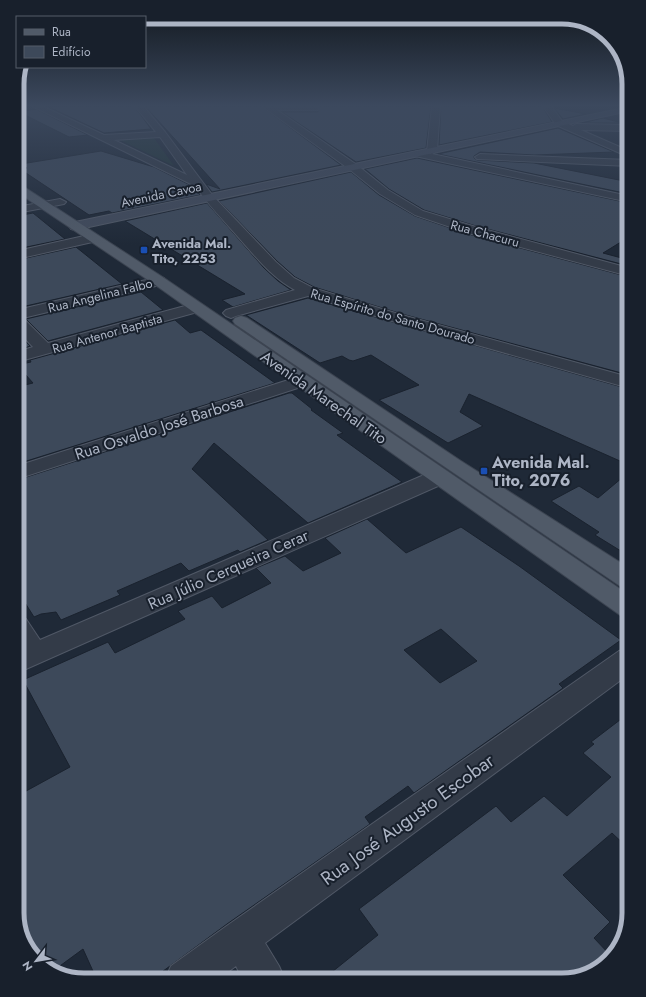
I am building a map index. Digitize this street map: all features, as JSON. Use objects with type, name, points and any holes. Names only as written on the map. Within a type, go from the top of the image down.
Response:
[{"type":"main road","name":"Avenida Marechal Tito","points":[[24,190],[55,202],[196,308],[622,603]]},
{"type":"main road","name":"Avenida Marechal Tito","points":[[85,225],[231,313],[454,465],[622,575]]},
{"type":"street","points":[[132,153],[199,184]]},
{"type":"street","name":"Rua Espírito do Santo Dourado","points":[[176,153],[209,198],[271,265],[289,281],[308,291],[397,318],[622,381]]},
{"type":"street","name":"Rua Chacuru","points":[[336,153],[401,204],[419,213],[472,230],[622,270]]},
{"type":"street","points":[[436,155],[446,153]]},
{"type":"street","name":"Avenida Cavoa","points":[[85,225],[418,154],[436,155]]},
{"type":"street","points":[[436,155],[622,163]]},
{"type":"street","points":[[436,155],[622,197]]},
{"type":"street","points":[[24,209],[55,202]]},
{"type":"street","points":[[24,252],[85,225]]},
{"type":"street","name":"Rua Angelina Falbo","points":[[24,313],[159,281]]},
{"type":"street","points":[[231,313],[308,291]]},
{"type":"street","name":"Rua Antenor Baptista","points":[[24,355],[196,308]]},
{"type":"street","points":[[24,328],[45,350]]},
{"type":"street","name":"Rua Osvaldo José Barbosa","points":[[24,471],[301,380]]},
{"type":"street","name":"Rua Júlio Cerqueira Cerar","points":[[25,658],[439,477]]},
{"type":"street","name":"Rua José Augusto Escobar","points":[[194,973],[622,664]]},
{"type":"street","points":[[241,938],[261,973]]},
{"type":"green space","points":[[146,153],[164,153],[174,166]]},
{"type":"building","points":[[92,153],[106,153],[154,167],[194,187],[200,195],[112,213],[109,211],[89,215],[24,172],[24,168],[27,168],[24,166],[24,164]]},
{"type":"building","points":[[187,153],[324,153],[341,165],[212,192],[206,184],[220,189]]},
{"type":"building","points":[[342,153],[403,153],[356,162]]},
{"type":"building","points":[[445,153],[479,153],[474,156],[477,160],[534,163],[622,181],[622,193],[438,154]]},
{"type":"building","points":[[489,153],[600,153],[534,155]]},
{"type":"building","points":[[417,158],[622,202],[622,241],[603,253],[622,258],[622,264],[476,226],[424,210],[389,189],[365,169]]},
{"type":"building","points":[[351,172],[379,195],[415,216],[468,234],[622,275],[622,373],[402,314],[314,287],[295,277],[277,261],[219,201]]},
{"type":"building","points":[[207,203],[264,268],[278,281],[291,290],[233,307],[222,300],[245,294],[125,221]]},
{"type":"building","points":[[33,213],[65,239],[24,248],[24,215]]},
{"type":"building","points":[[76,247],[122,284],[24,306],[24,258]]},
{"type":"building","points":[[141,292],[163,310],[48,341],[26,319]]},
{"type":"building","points":[[308,298],[622,387],[622,403],[620,406],[622,407],[622,462],[469,394],[460,412],[483,426],[448,443],[379,400],[419,385],[371,355],[353,361],[342,356],[320,363],[246,315]]},
{"type":"building","points":[[175,320],[190,333],[201,330],[275,383],[24,462],[24,385],[33,383],[24,373],[24,364],[31,362],[30,360]]},
{"type":"building","points":[[24,340],[30,346],[24,348]]},
{"type":"building","points":[[292,393],[312,409],[311,410],[343,433],[337,435],[402,482],[308,523],[214,443],[192,469],[268,540],[240,552],[238,550],[189,571],[181,563],[117,591],[120,595],[61,620],[56,612],[41,614],[34,617],[24,601],[24,478]]},
{"type":"building","points":[[622,478],[622,552],[595,535],[599,532],[551,501],[579,486],[598,498]]},
{"type":"building","points":[[367,519],[406,553],[461,527],[519,566],[621,640],[559,684],[563,688],[414,793],[408,786],[365,817],[370,824],[227,924],[160,973],[94,973],[83,949],[57,967],[56,941],[31,941],[26,929],[24,913],[24,792],[70,767],[24,680],[108,642],[115,653],[185,619],[178,611],[212,596],[222,608],[271,583],[256,568],[285,556],[303,571],[341,553],[325,538]],"holes":[[[441,629],[477,661],[440,683],[404,650]]]},
{"type":"building","points":[[622,718],[622,842],[612,833],[563,875],[610,922],[594,938],[607,952],[599,961],[578,971],[562,973],[331,973],[378,935],[359,909],[496,806],[511,822],[544,796],[567,816],[611,777],[583,753],[594,744],[591,742]]},
{"type":"place","name":"Avenida Mal. Tito, 2253","points":[[144,250]]},
{"type":"place","name":"Avenida Mal. Tito, 2076","points":[[484,471]]}]
